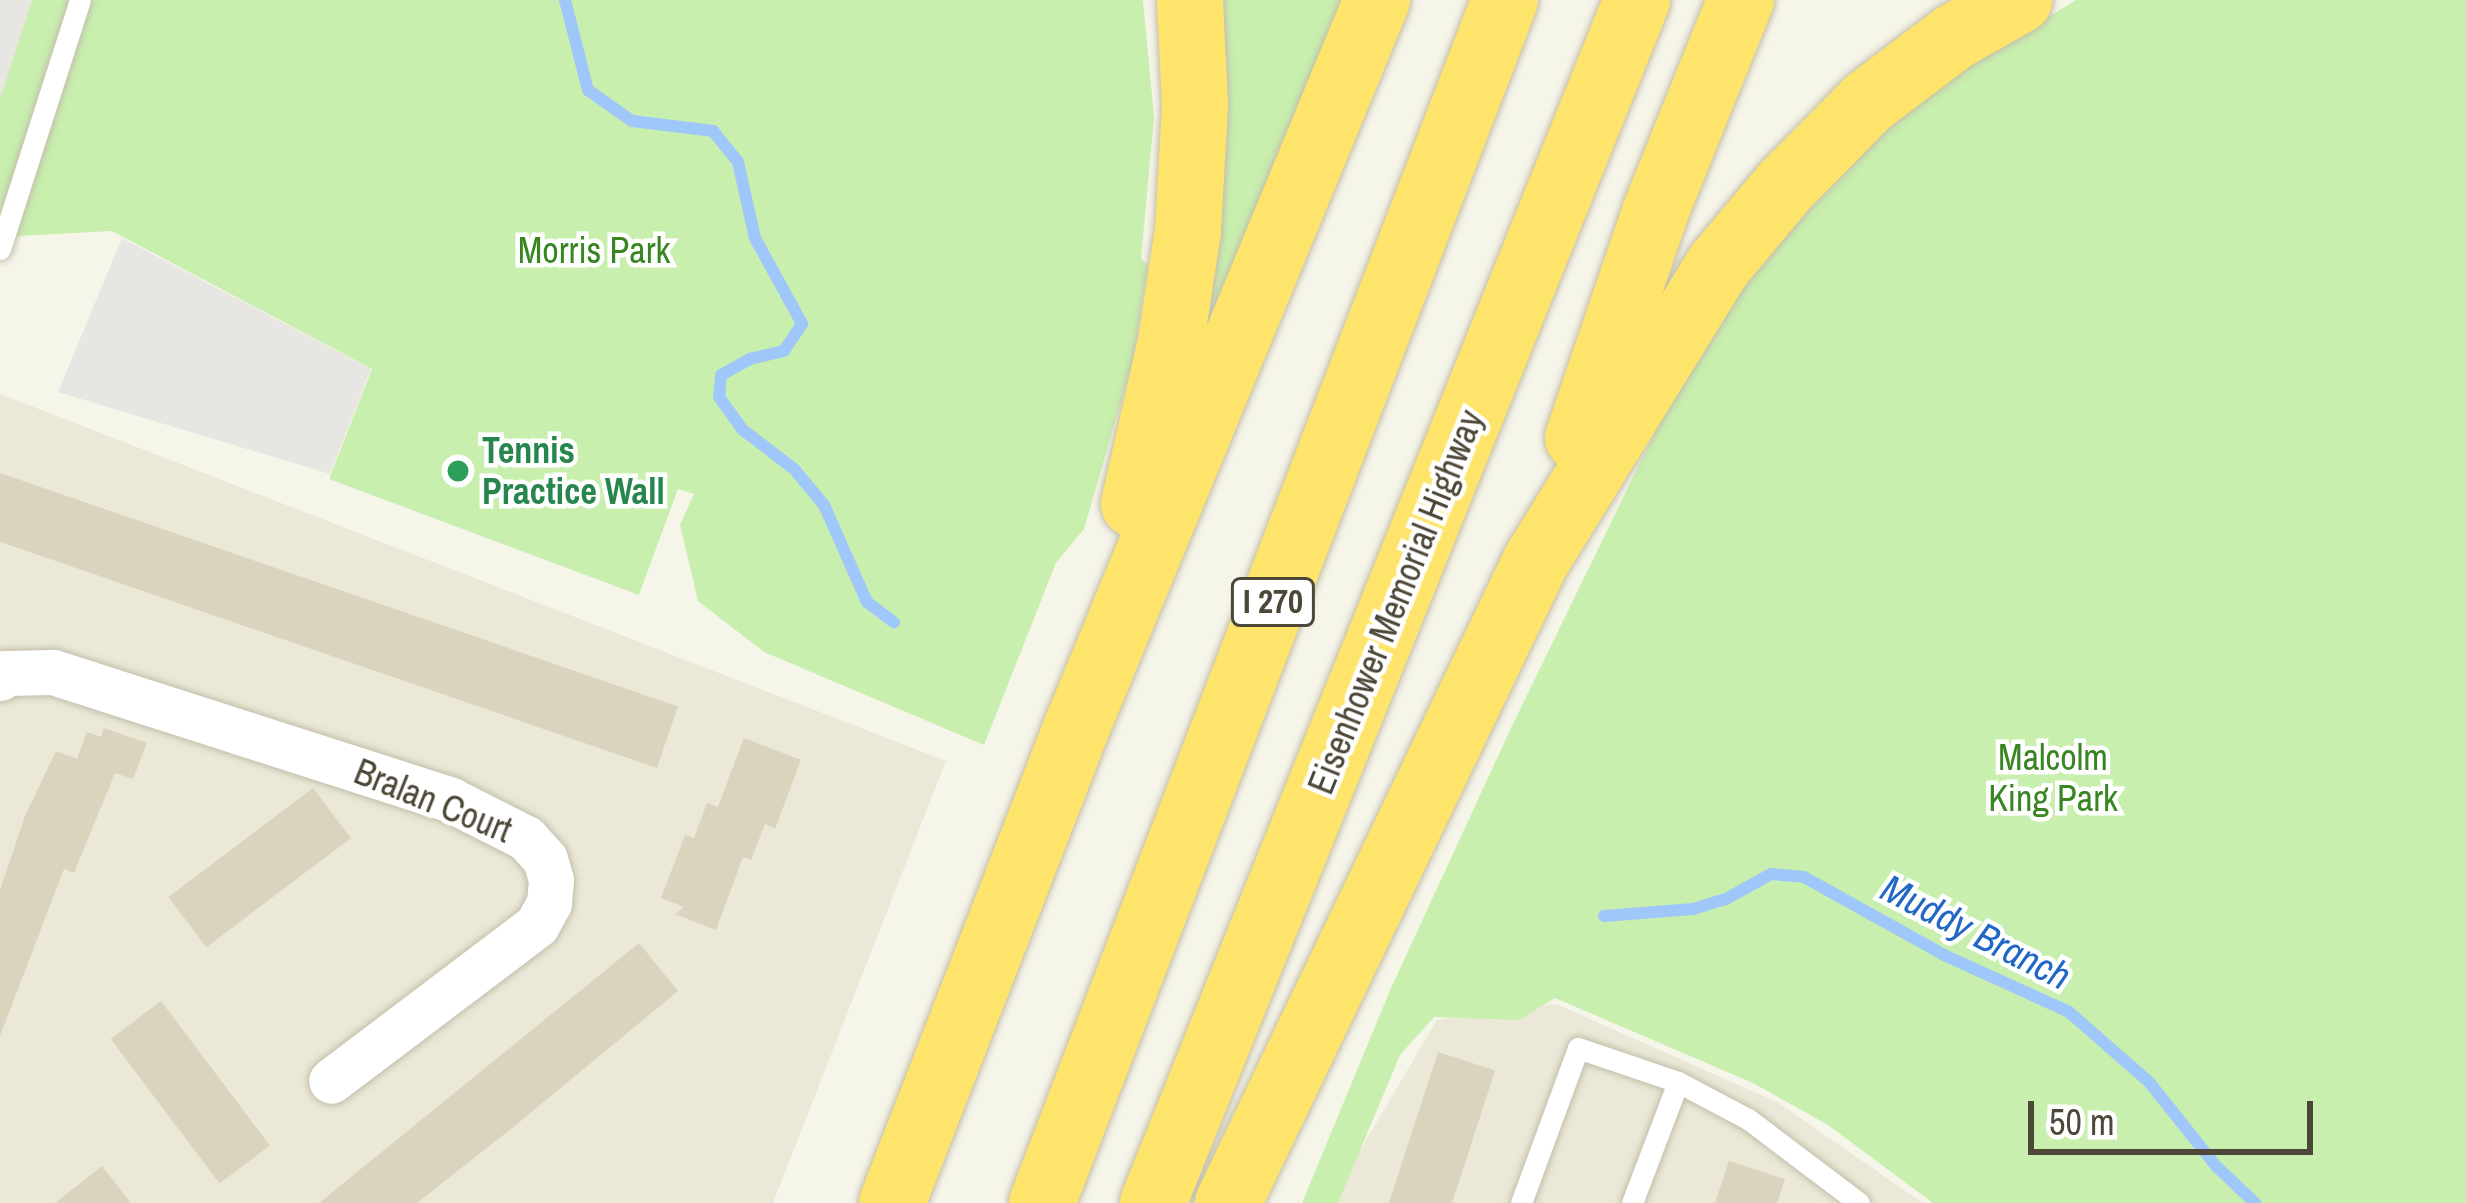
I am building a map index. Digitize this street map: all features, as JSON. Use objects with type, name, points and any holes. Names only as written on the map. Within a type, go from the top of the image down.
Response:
[{"type":"highway","points":[[1076,729],[1171,342],[1188,231],[1195,104],[1190,0]]},
{"type":"highway","points":[[892,1203],[1076,729],[1377,0]]},
{"type":"highway","name":"I 270","points":[[1042,1203],[1504,0]]},
{"type":"highway","name":"Eisenhower Memorial Highway","points":[[1153,1203],[1637,0]]},
{"type":"highway","points":[[1536,561],[1656,210],[1741,0]]},
{"type":"highway","points":[[1228,1203],[1536,561],[1719,265],[1785,186],[1868,102],[1954,37],[2019,0]]},
{"type":"street","name":"Bralan Court","points":[[0,678],[5,673],[53,672],[451,800],[526,838],[545,859],[551,880],[549,903],[537,925],[331,1081]]},
{"type":"lane","points":[[0,249],[80,0]]},
{"type":"lane","points":[[1521,1203],[1578,1048],[1678,1082],[1748,1119],[1859,1203]]},
{"type":"lane","points":[[1632,1203],[1678,1082]]},
{"type":"shaded area","points":[[0,0],[32,0],[0,99]]},
{"type":"shaded area","points":[[122,238],[371,369],[330,474],[58,392]]},
{"type":"shaded area","points":[[0,394],[946,761],[773,1203],[0,1203]]},
{"type":"shaded area","points":[[1556,1004],[1777,1102],[1923,1203],[1329,1203],[1437,1020]]},
{"type":"green space","name":"Morris Park","points":[[0,0],[1143,0],[1154,117],[1141,259],[1148,265],[1133,360],[1084,529],[1056,563],[984,745],[764,652],[698,601],[680,525],[694,494],[678,489],[639,595],[329,479],[372,369],[112,231],[0,237]]},
{"type":"green space","points":[[1217,0],[1347,0],[1206,345]]},
{"type":"green space","name":"Malcolm King Park","points":[[2076,0],[2466,0],[2466,1203],[1933,1203],[1828,1125],[1753,1083],[1555,998],[1519,1020],[1434,1017],[1400,1055],[1338,1203],[1302,1203],[1391,988],[1511,728],[1657,428],[1736,296],[1837,172],[1931,89]]},
{"type":"building","points":[[0,473],[678,706],[657,768],[0,542]]},
{"type":"building","points":[[104,728],[147,743],[133,779],[115,773],[74,873],[64,869],[0,1036],[0,890],[25,816],[56,751],[77,759],[87,732],[101,737]]},
{"type":"building","points":[[744,738],[801,760],[775,829],[765,824],[751,860],[743,857],[716,930],[675,914],[684,907],[661,898],[685,835],[694,838],[707,803],[718,807]]},
{"type":"building","points":[[313,788],[351,838],[206,947],[168,897]]},
{"type":"building","points":[[639,943],[678,991],[511,1129],[417,1203],[319,1203]]},
{"type":"building","points":[[161,1001],[270,1146],[220,1183],[111,1039]]},
{"type":"building","points":[[1438,1052],[1495,1071],[1452,1203],[1389,1203]]},
{"type":"building","points":[[1729,1161],[1785,1179],[1777,1203],[1715,1203]]},
{"type":"building","points":[[102,1166],[131,1203],[55,1203]]},
{"type":"waterway","name":"Muddy Branch","points":[[565,0],[588,90],[632,121],[713,131],[738,162],[755,238],[802,324],[784,351],[750,359],[721,375],[719,397],[743,430],[794,469],[824,505],[867,602],[894,622]]},
{"type":"waterway","name":"Muddy Branch","points":[[1604,916],[1693,909],[1726,899],[1771,874],[1804,877],[1944,955],[2069,1012],[2149,1082],[2216,1166],[2255,1203]]},
{"type":"place","name":"Tennis Practice Wall","points":[[458,471]]}]
